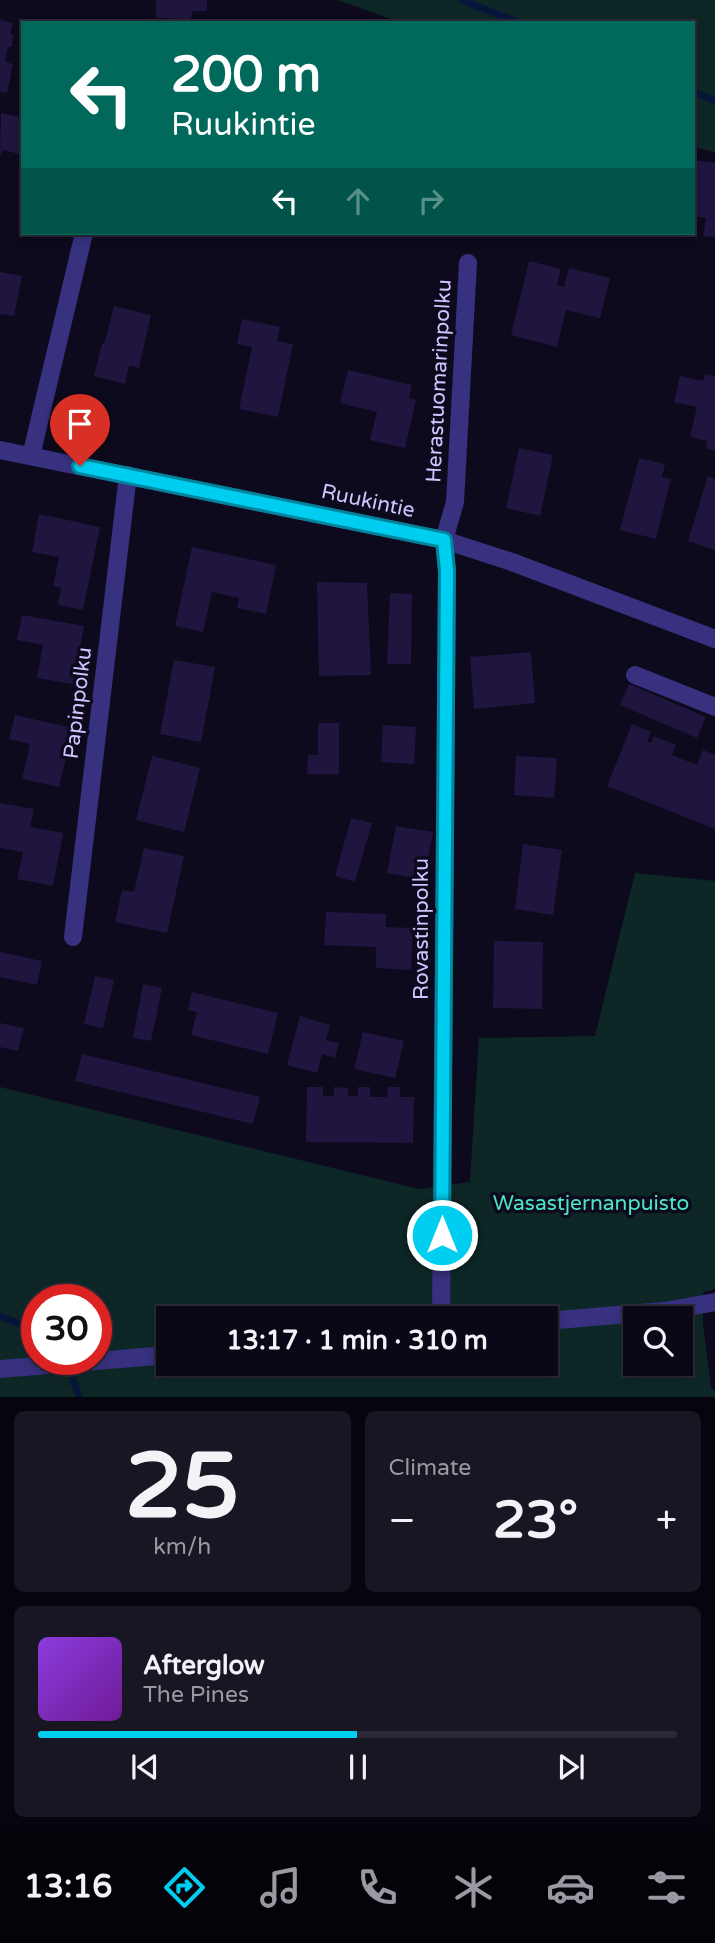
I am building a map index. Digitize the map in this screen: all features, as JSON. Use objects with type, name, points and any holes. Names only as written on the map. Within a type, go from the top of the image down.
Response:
[{"type":"street","points":[[32,456],[84,235]]},
{"type":"street","name":"Herastuomarinpolku","points":[[444,540],[455,502],[468,263]]},
{"type":"street","name":"Ruukintie","points":[[0,450],[444,540],[512,562],[715,639]]},
{"type":"street","name":"Papinpolku","points":[[73,937],[128,475]]},
{"type":"street","name":"Rovastinpolku","points":[[441,1306],[447,571],[444,540]]},
{"type":"street","points":[[635,675],[715,707]]},
{"type":"street","points":[[558,1320],[664,1311],[715,1302]]},
{"type":"street","points":[[0,1369],[156,1355]]},
{"type":"green space","points":[[338,0],[715,0],[715,152],[695,147],[695,21],[396,21]]},
{"type":"green space","name":"Wasastjernanpuisto","points":[[635,873],[715,881],[715,1289],[703,1292],[703,1324],[711,1388],[715,1391],[715,1397],[0,1397],[0,1087],[419,1189],[470,1182],[479,1038],[595,1036]]},
{"type":"building","points":[[156,0],[207,0],[207,11],[192,11],[191,19],[156,18]]},
{"type":"building","points":[[0,20],[13,23],[10,35],[14,35],[5,62],[13,64],[7,93],[0,92]]},
{"type":"building","points":[[1,113],[21,118],[21,154],[3,150],[0,157]]},
{"type":"building","points":[[695,160],[715,163],[715,237],[703,236],[706,218],[695,216]]},
{"type":"building","points":[[529,261],[561,269],[557,285],[564,287],[569,268],[610,278],[600,318],[566,310],[557,347],[511,335]]},
{"type":"building","points":[[0,272],[22,276],[14,316],[0,314]]},
{"type":"building","points":[[114,306],[151,315],[139,368],[129,365],[125,384],[94,376]]},
{"type":"building","points":[[242,319],[280,327],[277,341],[293,344],[278,417],[239,409],[252,347],[237,344]]},
{"type":"building","points":[[348,370],[412,385],[409,398],[416,400],[405,448],[370,440],[377,412],[340,403]]},
{"type":"building","points":[[705,374],[715,376],[715,451],[706,448],[707,441],[690,437],[697,407],[674,402],[680,376],[703,381]]},
{"type":"building","points":[[519,448],[553,455],[540,516],[506,508]]},
{"type":"building","points":[[639,458],[665,464],[662,477],[671,479],[656,539],[620,530]]},
{"type":"building","points":[[708,476],[715,479],[715,550],[688,541]]},
{"type":"building","points":[[39,514],[100,527],[83,610],[58,605],[61,588],[53,586],[59,557],[32,552]]},
{"type":"building","points":[[192,547],[276,565],[266,614],[237,608],[239,598],[212,592],[203,632],[175,626]]},
{"type":"building","points":[[317,582],[367,583],[371,675],[319,676]]},
{"type":"building","points":[[390,593],[412,594],[411,664],[387,664]]},
{"type":"building","points":[[22,615],[84,626],[73,684],[37,678],[43,645],[17,640]]},
{"type":"building","points":[[531,652],[535,703],[474,709],[470,657]]},
{"type":"building","points":[[174,660],[215,667],[201,742],[160,734]]},
{"type":"building","points":[[629,684],[706,717],[697,738],[620,705]]},
{"type":"building","points":[[15,715],[73,728],[59,787],[22,779],[30,744],[9,739]]},
{"type":"building","points":[[318,723],[339,723],[339,774],[307,774],[308,755],[318,755]]},
{"type":"building","points":[[632,724],[651,732],[647,742],[651,743],[654,736],[676,745],[672,755],[697,765],[703,750],[715,755],[715,829],[607,786]]},
{"type":"building","points":[[383,725],[416,727],[414,764],[381,762]]},
{"type":"building","points":[[152,756],[200,768],[184,832],[136,820]]},
{"type":"building","points":[[516,756],[557,758],[554,798],[514,795]]},
{"type":"building","points":[[0,803],[34,809],[30,827],[63,833],[53,886],[17,879],[23,852],[0,848]]},
{"type":"building","points":[[351,818],[372,823],[355,882],[335,876]]},
{"type":"building","points":[[396,826],[433,832],[424,880],[387,873]]},
{"type":"building","points":[[523,844],[562,850],[553,915],[515,909]]},
{"type":"building","points":[[144,848],[184,856],[167,933],[115,922],[122,890],[134,892]]},
{"type":"building","points":[[326,912],[386,914],[386,927],[413,928],[411,970],[376,968],[376,947],[324,945]]},
{"type":"building","points":[[494,941],[543,942],[542,1009],[493,1008]]},
{"type":"building","points":[[0,952],[42,961],[37,985],[0,977]]},
{"type":"building","points":[[95,976],[114,980],[103,1028],[84,1024]]},
{"type":"building","points":[[143,984],[162,988],[151,1041],[133,1038]]},
{"type":"building","points":[[192,992],[278,1013],[268,1054],[191,1035],[197,1012],[188,1010]]},
{"type":"building","points":[[300,1016],[330,1025],[326,1040],[339,1043],[335,1058],[322,1054],[317,1073],[287,1065]]},
{"type":"building","points":[[0,1023],[24,1028],[18,1051],[0,1047]]},
{"type":"building","points":[[363,1032],[404,1041],[395,1078],[354,1069]]},
{"type":"building","points":[[82,1054],[260,1097],[253,1124],[75,1081]]},
{"type":"building","points":[[307,1087],[323,1087],[323,1096],[334,1096],[334,1087],[348,1088],[348,1096],[358,1096],[358,1087],[370,1087],[370,1097],[387,1097],[388,1087],[400,1087],[400,1097],[414,1097],[413,1143],[306,1142]]},
{"type":"waterway","points":[[461,0],[515,21]]},
{"type":"waterway","points":[[695,93],[715,101]]},
{"type":"waterway","points":[[0,1316],[21,1325]]},
{"type":"waterway","points":[[73,1380],[79,1397]]},
{"type":"route","points":[[80,466],[444,540],[447,571],[442,1235]]}]
